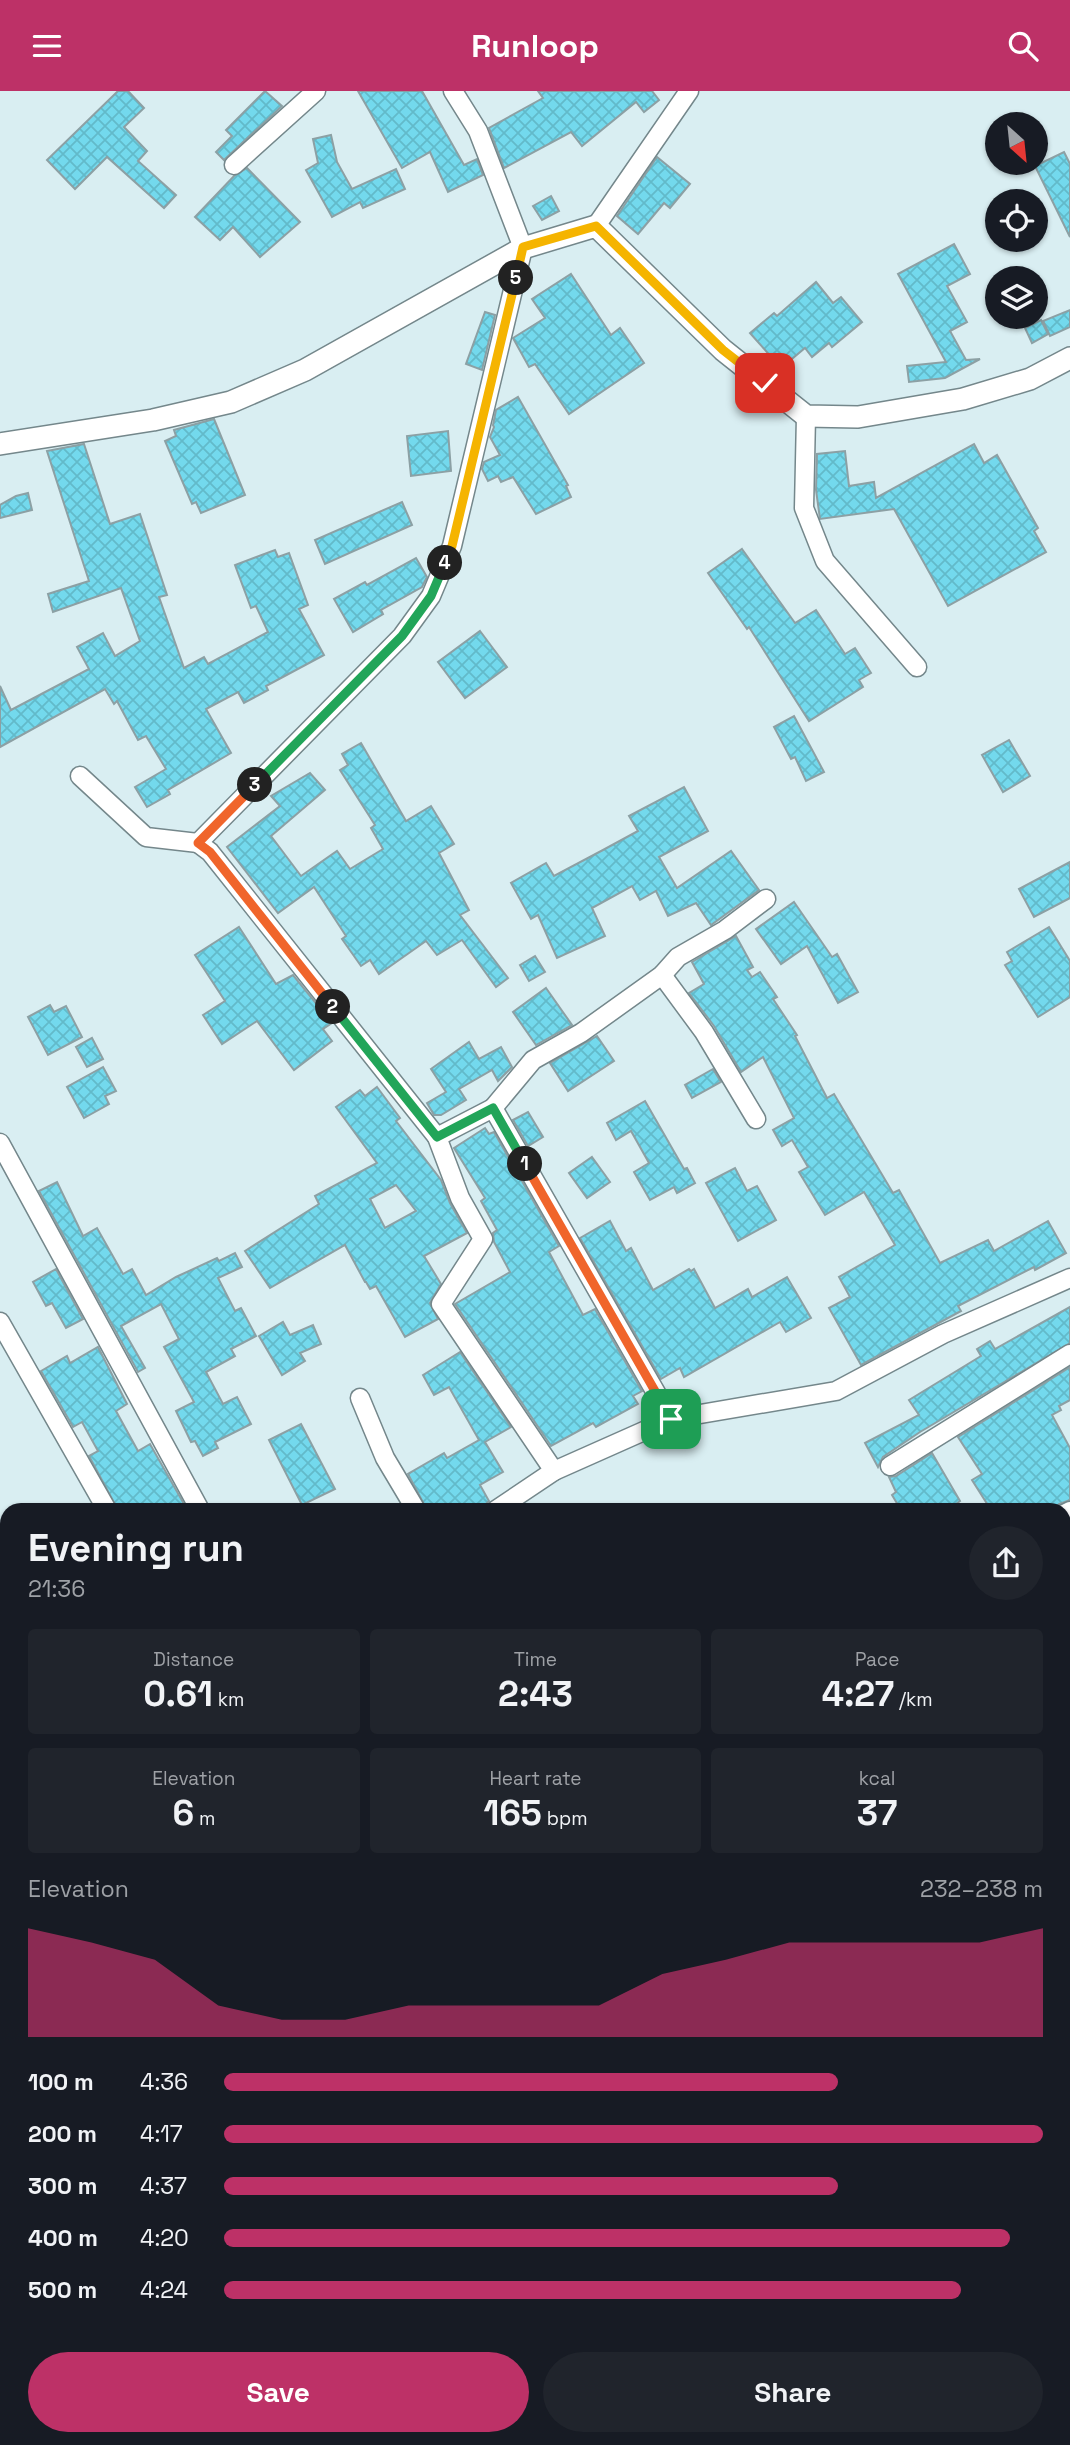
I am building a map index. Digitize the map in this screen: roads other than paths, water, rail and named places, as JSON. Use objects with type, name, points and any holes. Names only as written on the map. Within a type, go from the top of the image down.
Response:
[{"type":"street","points":[[234,165],[316,91]]},
{"type":"street","points":[[198,843],[402,636],[431,596],[452,546],[523,247],[478,131],[453,91]]},
{"type":"street","points":[[0,444],[153,420],[231,402],[305,370],[523,247],[596,226],[689,91]]},
{"type":"street","points":[[596,226],[723,350],[806,416],[858,417],[963,399],[1030,379],[1070,358]]},
{"type":"street","points":[[806,416],[804,508],[825,561],[917,667]]},
{"type":"street","points":[[80,776],[146,837],[198,843],[210,852],[437,1137],[460,1198],[483,1239],[441,1304],[554,1471]]},
{"type":"street","points":[[437,1137],[493,1108],[533,1061],[581,1033],[662,975],[678,957],[725,930],[766,899]]},
{"type":"street","points":[[662,975],[704,1032],[756,1119]]},
{"type":"street","points":[[493,1108],[671,1419]]},
{"type":"street","points":[[0,1143],[196,1503]]},
{"type":"street","points":[[506,1503],[554,1471],[671,1419],[836,1391],[943,1334],[1070,1277]]},
{"type":"street","points":[[0,1322],[103,1503]]},
{"type":"street","points":[[891,1466],[1070,1353]]},
{"type":"street","points":[[360,1398],[385,1458],[412,1503]]}]
